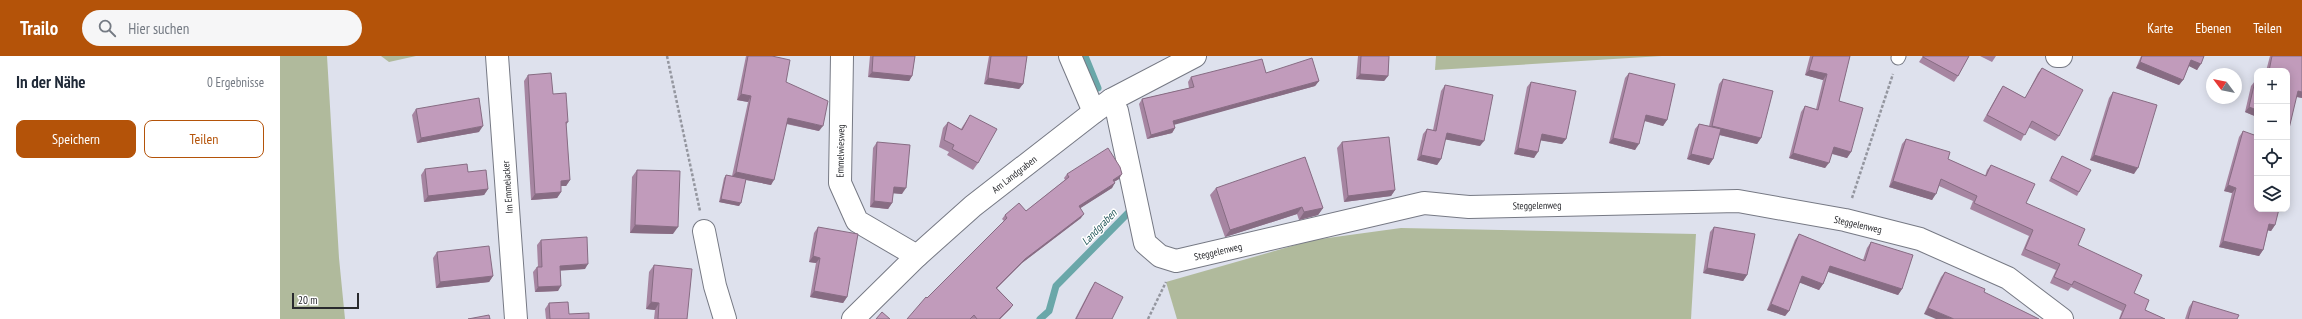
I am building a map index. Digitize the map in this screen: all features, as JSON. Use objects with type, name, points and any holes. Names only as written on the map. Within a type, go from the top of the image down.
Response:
[{"type":"street","name":"Im Emmelacker","points":[[498,56],[516,319]]},
{"type":"street","name":"Emmelwiesweg","points":[[842,56],[840,183],[857,221],[917,256]]},
{"type":"street","points":[[1070,56],[1102,106],[1117,111],[1145,244],[1160,256],[1176,261]]},
{"type":"street","name":"Am Landgraben","points":[[852,319],[917,256],[973,206],[1102,106],[1195,56]]},
{"type":"street","name":"Steggelenweg","points":[[1176,261],[1424,203],[1469,207],[1738,201],[1845,220],[1920,239],[2002,275],[2062,319]]},
{"type":"street","points":[[704,231],[715,286],[725,319]]},
{"type":"path","points":[[667,56],[704,231]]},
{"type":"path","points":[[1845,220],[1899,57]]},
{"type":"path","points":[[1148,319],[1176,261]]},
{"type":"green space","points":[[280,56],[327,56],[339,258],[345,319],[280,319]]},
{"type":"green space","points":[[381,56],[416,56],[389,62]]},
{"type":"green space","points":[[1436,56],[1662,56],[1435,70]]},
{"type":"green space","points":[[1401,228],[1696,234],[1691,319],[1177,319],[1166,282],[1313,240]]},
{"type":"building","points":[[748,56],[772,56],[790,60],[786,82],[828,101],[823,126],[788,118],[774,180],[736,172],[751,96],[741,94]]},
{"type":"building","points":[[873,56],[915,56],[912,76],[872,72]]},
{"type":"building","points":[[991,56],[1027,56],[1023,84],[988,78]]},
{"type":"building","points":[[1361,56],[1389,56],[1388,76],[1360,74]]},
{"type":"building","points":[[1813,56],[1850,56],[1839,101],[1863,108],[1851,152],[1834,147],[1829,163],[1793,153],[1805,106],[1818,110],[1827,74],[1809,70]]},
{"type":"building","points":[[1923,56],[1969,56],[1958,76]]},
{"type":"building","points":[[2142,56],[2204,56],[2201,64],[2191,60],[2183,80],[2140,62]]},
{"type":"building","points":[[2272,56],[2302,56],[2302,92],[2298,91],[2290,124],[2290,68],[2270,68]]},
{"type":"building","points":[[1312,58],[1319,81],[1173,121],[1175,128],[1151,135],[1142,99],[1194,87],[1191,77],[1262,59],[1266,73]]},
{"type":"building","points":[[2042,68],[2083,90],[2059,136],[2032,121],[2025,135],[1987,115],[2003,86],[2025,98]]},
{"type":"building","points":[[551,73],[553,94],[566,93],[568,122],[566,122],[570,180],[561,181],[561,192],[535,194],[528,75]]},
{"type":"building","points":[[1629,73],[1675,84],[1667,120],[1646,115],[1639,144],[1613,138]]},
{"type":"building","points":[[1723,79],[1773,91],[1761,138],[1712,126]]},
{"type":"building","points":[[1531,82],[1576,91],[1566,139],[1542,134],[1538,152],[1518,148]]},
{"type":"building","points":[[1445,85],[1493,95],[1484,141],[1447,133],[1441,159],[1421,155],[1427,129],[1436,131]]},
{"type":"building","points":[[2254,85],[2254,109],[2249,107]]},
{"type":"building","points":[[2113,92],[2157,105],[2138,168],[2094,155]]},
{"type":"building","points":[[479,98],[483,126],[421,138],[416,109]]},
{"type":"building","points":[[970,115],[997,129],[978,163],[952,149],[954,145],[944,140],[948,122],[962,130]]},
{"type":"building","points":[[1699,124],[1721,129],[1713,159],[1691,154]]},
{"type":"building","points":[[2243,131],[2254,135],[2254,212],[2278,212],[2275,225],[2269,224],[2263,250],[2223,241],[2236,188],[2228,185]]},
{"type":"building","points":[[1389,137],[1395,190],[1348,196],[1342,142]]},
{"type":"building","points":[[1906,139],[1950,152],[1948,159],[1986,176],[1991,165],[2035,184],[2026,203],[2085,229],[2078,245],[2142,275],[2134,293],[2149,300],[2145,310],[2165,319],[2120,319],[2126,305],[2074,281],[2072,285],[2054,277],[2060,264],[2025,249],[2033,230],[1974,203],[1977,196],[1941,179],[1936,194],[1893,181]]},
{"type":"building","points":[[877,142],[910,145],[906,188],[894,187],[892,203],[874,201]]},
{"type":"building","points":[[1108,148],[1120,167],[1122,174],[1113,180],[1115,183],[1079,206],[1084,214],[1025,259],[996,288],[1013,305],[999,319],[977,319],[974,315],[970,319],[907,319],[926,297],[927,298],[1007,218],[1005,215],[1019,203],[1026,211],[1069,177],[1067,174]]},
{"type":"building","points":[[2062,156],[2091,170],[2079,192],[2051,178]]},
{"type":"building","points":[[1305,157],[1323,208],[1304,212],[1302,207],[1230,230],[1216,188]]},
{"type":"building","points":[[467,164],[468,172],[486,170],[488,189],[428,196],[425,169]]},
{"type":"building","points":[[637,170],[680,171],[678,227],[635,225]]},
{"type":"building","points":[[726,175],[746,179],[741,203],[721,199]]},
{"type":"building","points":[[818,227],[858,234],[847,297],[814,291],[820,258],[813,256]]},
{"type":"building","points":[[1714,227],[1755,234],[1747,275],[1707,268]]},
{"type":"building","points":[[1799,234],[1865,261],[1871,242],[1913,255],[1902,289],[1830,266],[1823,284],[1802,276],[1789,311],[1771,304]]},
{"type":"building","points":[[587,237],[588,264],[560,266],[561,286],[538,287],[537,267],[542,267],[541,240]]},
{"type":"building","points":[[489,246],[493,276],[440,282],[437,252]]},
{"type":"building","points":[[654,265],[692,269],[687,319],[658,319],[659,303],[651,302]]},
{"type":"building","points":[[1945,272],[1985,289],[1984,292],[2039,319],[1954,319],[1928,308]]},
{"type":"building","points":[[1095,282],[1123,297],[1112,319],[1076,319]]},
{"type":"building","points":[[2193,301],[2239,315],[2237,319],[2188,319]]},
{"type":"building","points":[[568,302],[569,314],[589,313],[589,319],[550,319],[549,303]]},
{"type":"building","points":[[882,312],[890,319],[876,319]]},
{"type":"building","points":[[489,315],[490,319],[468,319]]},
{"type":"waterway","name":"Landgraben","points":[[1085,56],[1098,88]]},
{"type":"waterway","name":"Landgraben","points":[[1040,319],[1049,311],[1056,286],[1132,209],[1131,207]]}]
